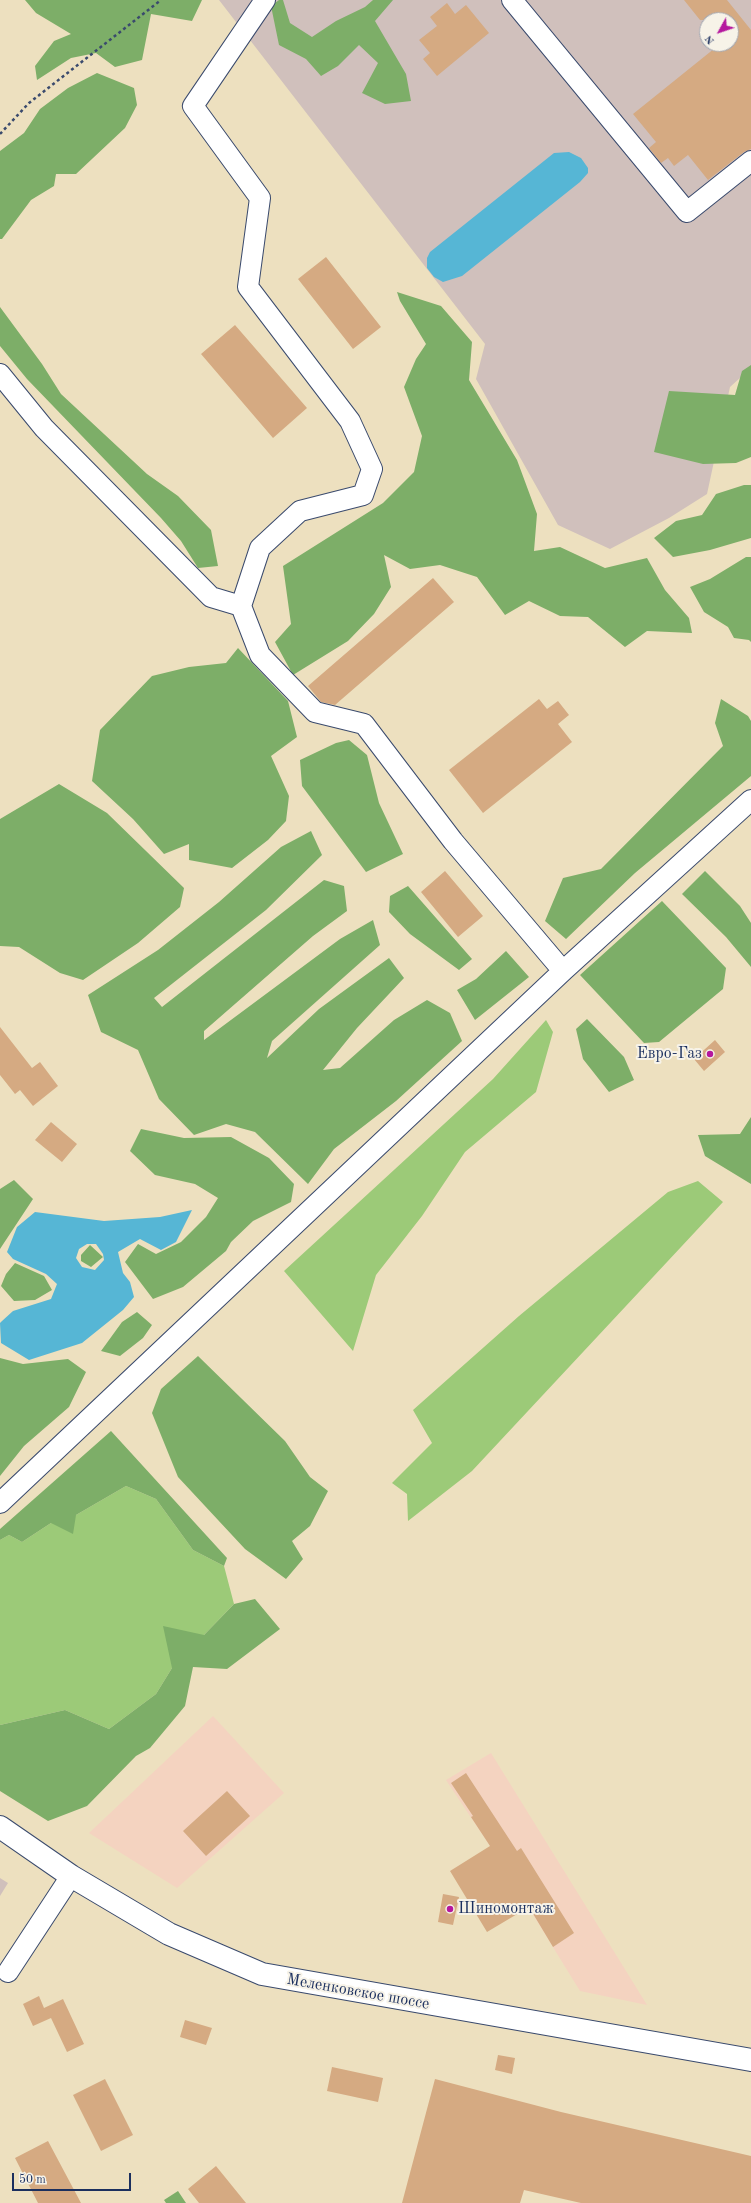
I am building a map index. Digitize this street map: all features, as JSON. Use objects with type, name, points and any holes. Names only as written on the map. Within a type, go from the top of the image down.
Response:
[{"type":"main road","name":"Меленковское шоссе","points":[[0,1827],[71,1876],[169,1934],[262,1974],[751,2060]]},
{"type":"street","points":[[265,0],[193,106],[260,198],[248,287],[350,421],[372,469],[363,495],[300,511],[260,548],[241,606],[260,656],[315,712],[364,724],[453,841],[563,971]]},
{"type":"street","points":[[512,0],[686,212],[751,161]]},
{"type":"street","points":[[0,374],[44,428],[211,597],[241,606]]},
{"type":"street","points":[[0,1503],[563,971],[751,800]]},
{"type":"street","points":[[8,1972],[71,1876]]},
{"type":"path","points":[[0,134],[29,103],[160,0]]},
{"type":"shaded area","points":[[219,0],[751,0],[751,368],[730,387],[707,494],[669,518],[610,549],[558,525],[476,379],[485,344]]},
{"type":"shaded area","points":[[213,1716],[284,1793],[177,1888],[89,1833]]},
{"type":"shaded area","points":[[491,1753],[647,2005],[580,1991],[500,1861],[446,1780]]},
{"type":"shaded area","points":[[0,1878],[8,1883],[0,1896]]},
{"type":"green space","points":[[25,0],[202,0],[192,21],[151,14],[142,60],[115,67],[96,53],[71,58],[37,80],[35,66],[54,41],[71,34],[36,13]]},
{"type":"green space","points":[[279,0],[283,0],[290,23],[312,37],[336,21],[365,7],[373,0],[393,0],[375,21],[406,74],[411,101],[385,104],[362,93],[378,63],[359,45],[338,66],[321,76],[306,59],[279,45],[271,6]]},
{"type":"green space","points":[[97,73],[134,88],[137,105],[125,128],[76,174],[56,174],[54,186],[31,200],[2,239],[0,239],[0,151],[24,133],[40,109],[68,88]]},
{"type":"green space","points":[[397,292],[441,306],[472,342],[469,380],[517,460],[537,514],[534,551],[560,547],[605,568],[647,558],[665,590],[689,618],[692,633],[647,631],[625,647],[588,617],[560,616],[529,601],[505,615],[477,577],[440,565],[410,569],[384,555],[391,587],[374,614],[348,641],[293,675],[275,642],[291,624],[283,566],[383,503],[414,472],[422,436],[404,387],[416,359],[426,344],[400,301]]},
{"type":"green space","points":[[0,307],[42,364],[61,394],[147,474],[178,496],[211,530],[218,566],[198,568],[181,541],[161,518],[27,379],[0,346]]},
{"type":"green space","points":[[751,365],[751,457],[736,463],[703,464],[654,452],[669,391],[735,395],[742,371]]},
{"type":"green space","points":[[744,485],[751,485],[751,538],[710,550],[673,557],[654,538],[676,521],[702,515],[716,494]]},
{"type":"green space","points":[[746,557],[751,557],[751,642],[749,640],[734,638],[728,627],[704,612],[690,587],[710,579]]},
{"type":"green space","points":[[238,648],[288,701],[297,737],[271,756],[289,796],[286,821],[268,840],[232,868],[189,860],[189,844],[164,854],[133,819],[92,781],[100,730],[152,676],[189,667],[226,663]]},
{"type":"green space","points":[[721,699],[748,716],[751,721],[751,776],[635,873],[566,939],[545,921],[563,878],[601,869],[723,746],[715,723]]},
{"type":"green space","points":[[349,740],[367,755],[379,803],[403,854],[366,872],[302,786],[300,760],[336,743]]},
{"type":"green space","points":[[59,784],[107,813],[184,888],[180,907],[138,943],[83,980],[60,973],[19,947],[0,946],[0,819]]},
{"type":"green space","points":[[311,831],[322,855],[266,910],[154,998],[162,1007],[324,880],[344,886],[347,911],[313,936],[204,1031],[204,1040],[340,939],[373,920],[380,945],[272,1041],[267,1058],[319,1009],[389,958],[404,978],[357,1028],[323,1070],[340,1068],[394,1020],[427,1000],[450,1013],[462,1041],[396,1101],[334,1149],[308,1184],[255,1132],[226,1124],[194,1135],[159,1099],[138,1050],[101,1032],[88,995],[158,950],[219,902],[281,847]]},
{"type":"green space","points":[[705,871],[740,906],[751,923],[751,967],[726,937],[682,894]]},
{"type":"green space","points":[[408,886],[472,959],[459,970],[410,934],[389,912],[390,896]]},
{"type":"green space","points":[[662,901],[726,968],[723,989],[659,1042],[644,1043],[580,975]]},
{"type":"green space","points":[[506,951],[529,977],[475,1020],[457,990],[476,979]]},
{"type":"green space","points":[[587,1019],[624,1057],[634,1080],[609,1092],[583,1059],[576,1029]]},
{"type":"green space","points":[[546,1020],[553,1032],[536,1092],[465,1152],[422,1216],[376,1275],[353,1351],[284,1271],[493,1079]]},
{"type":"green space","points":[[751,1117],[751,1184],[705,1156],[698,1135],[740,1134]]},
{"type":"green space","points":[[141,1129],[184,1138],[231,1137],[269,1158],[294,1184],[291,1202],[253,1221],[231,1242],[226,1251],[183,1287],[153,1299],[125,1262],[138,1244],[156,1254],[181,1242],[206,1217],[218,1198],[195,1184],[155,1175],[130,1151]]},
{"type":"green space","points":[[14,1180],[33,1199],[0,1249],[0,1189]]},
{"type":"green space","points":[[698,1181],[723,1202],[472,1471],[408,1521],[407,1494],[392,1483],[432,1443],[413,1410],[519,1316],[668,1192]]},
{"type":"green space","points":[[90,1245],[103,1257],[91,1267],[81,1261],[81,1255]]},
{"type":"green space","points":[[15,1263],[44,1276],[52,1290],[35,1300],[14,1301],[1,1286],[6,1274]]},
{"type":"green space","points":[[137,1312],[152,1325],[143,1338],[120,1356],[101,1351],[122,1322]]},
{"type":"green space","points":[[198,1356],[285,1441],[310,1477],[328,1491],[310,1526],[292,1541],[303,1559],[286,1579],[245,1549],[178,1477],[152,1413],[161,1389]]},
{"type":"green space","points":[[0,1358],[23,1364],[68,1359],[86,1372],[69,1407],[24,1446],[0,1476]]},
{"type":"green space","points":[[111,1431],[227,1558],[224,1566],[193,1550],[156,1499],[126,1486],[76,1515],[73,1534],[51,1523],[22,1542],[9,1535],[0,1540],[0,1529]]},
{"type":"green space","points":[[126,1486],[156,1499],[193,1550],[224,1566],[234,1604],[172,1668],[156,1694],[109,1729],[65,1710],[0,1725],[0,1540],[9,1535],[22,1542],[51,1523],[76,1515]]},
{"type":"green space","points":[[255,1599],[280,1629],[227,1669],[193,1667],[185,1706],[150,1748],[136,1756],[87,1806],[48,1821],[0,1791],[0,1725],[65,1710],[109,1729],[156,1694],[172,1668],[163,1626],[204,1635],[234,1604]]},
{"type":"green space","points":[[178,2191],[186,2203],[166,2203],[164,2200]]},
{"type":"water","points":[[569,152],[581,158],[588,168],[588,173],[580,182],[462,276],[443,282],[434,277],[427,268],[427,258],[430,252],[554,153]]},
{"type":"water","points":[[192,1210],[176,1242],[161,1250],[140,1239],[118,1252],[123,1273],[130,1282],[134,1297],[123,1310],[82,1343],[29,1360],[1,1343],[0,1323],[13,1311],[51,1299],[57,1284],[46,1274],[13,1259],[7,1252],[17,1227],[35,1212],[104,1221],[160,1217]],"holes":[[[87,1244],[96,1244],[103,1254],[104,1260],[95,1270],[82,1267],[76,1258],[79,1249]]]},
{"type":"building","points":[[684,0],[727,0],[737,12],[699,12],[699,19]]},
{"type":"building","points":[[447,3],[455,14],[466,5],[489,33],[437,76],[423,59],[430,53],[419,40],[437,26],[430,17]]},
{"type":"building","points":[[739,15],[751,30],[751,149],[744,152],[708,180],[688,155],[674,166],[668,158],[661,163],[649,148],[656,142],[633,114],[710,52],[739,52]]},
{"type":"building","points":[[326,257],[381,327],[353,349],[298,279]]},
{"type":"building","points":[[235,325],[307,408],[273,438],[201,354]]},
{"type":"building","points":[[433,578],[454,602],[335,705],[321,702],[308,686]]},
{"type":"building","points":[[539,699],[547,709],[558,701],[569,715],[558,724],[572,742],[483,813],[449,770]]},
{"type":"building","points":[[445,871],[483,916],[458,937],[421,892]]},
{"type":"building","points":[[0,1027],[32,1068],[40,1062],[58,1086],[33,1106],[20,1090],[15,1094],[0,1075]]},
{"type":"building","points":[[715,1040],[725,1052],[704,1071],[694,1059]]},
{"type":"building","points":[[51,1122],[77,1144],[62,1162],[35,1140]]},
{"type":"building","points":[[466,1773],[517,1851],[521,1848],[574,1933],[553,1947],[529,1907],[487,1932],[450,1871],[490,1846],[471,1817],[473,1816],[451,1783]]},
{"type":"building","points":[[227,1791],[250,1816],[206,1856],[183,1831]]},
{"type":"building","points":[[443,1894],[459,1897],[453,1925],[438,1922]]},
{"type":"building","points":[[39,1996],[44,2008],[63,1999],[84,2044],[67,2052],[51,2018],[33,2026],[23,2004]]},
{"type":"building","points":[[185,2020],[212,2028],[206,2045],[180,2037]]},
{"type":"building","points":[[498,2055],[515,2058],[512,2074],[495,2070]]},
{"type":"building","points":[[332,2067],[383,2078],[378,2102],[327,2091]]},
{"type":"building","points":[[105,2079],[133,2135],[101,2151],[73,2095]]},
{"type":"building","points":[[435,2079],[561,2112],[751,2156],[751,2203],[581,2203],[524,2190],[520,2203],[402,2203]]},
{"type":"building","points":[[48,2141],[81,2203],[38,2203],[15,2158]]},
{"type":"building","points":[[216,2166],[246,2203],[199,2203],[188,2189]]},
{"type":"place","name":"Евро-Газ","points":[[710,1054]]},
{"type":"place","name":"Шиномонтаж","points":[[450,1909]]}]
